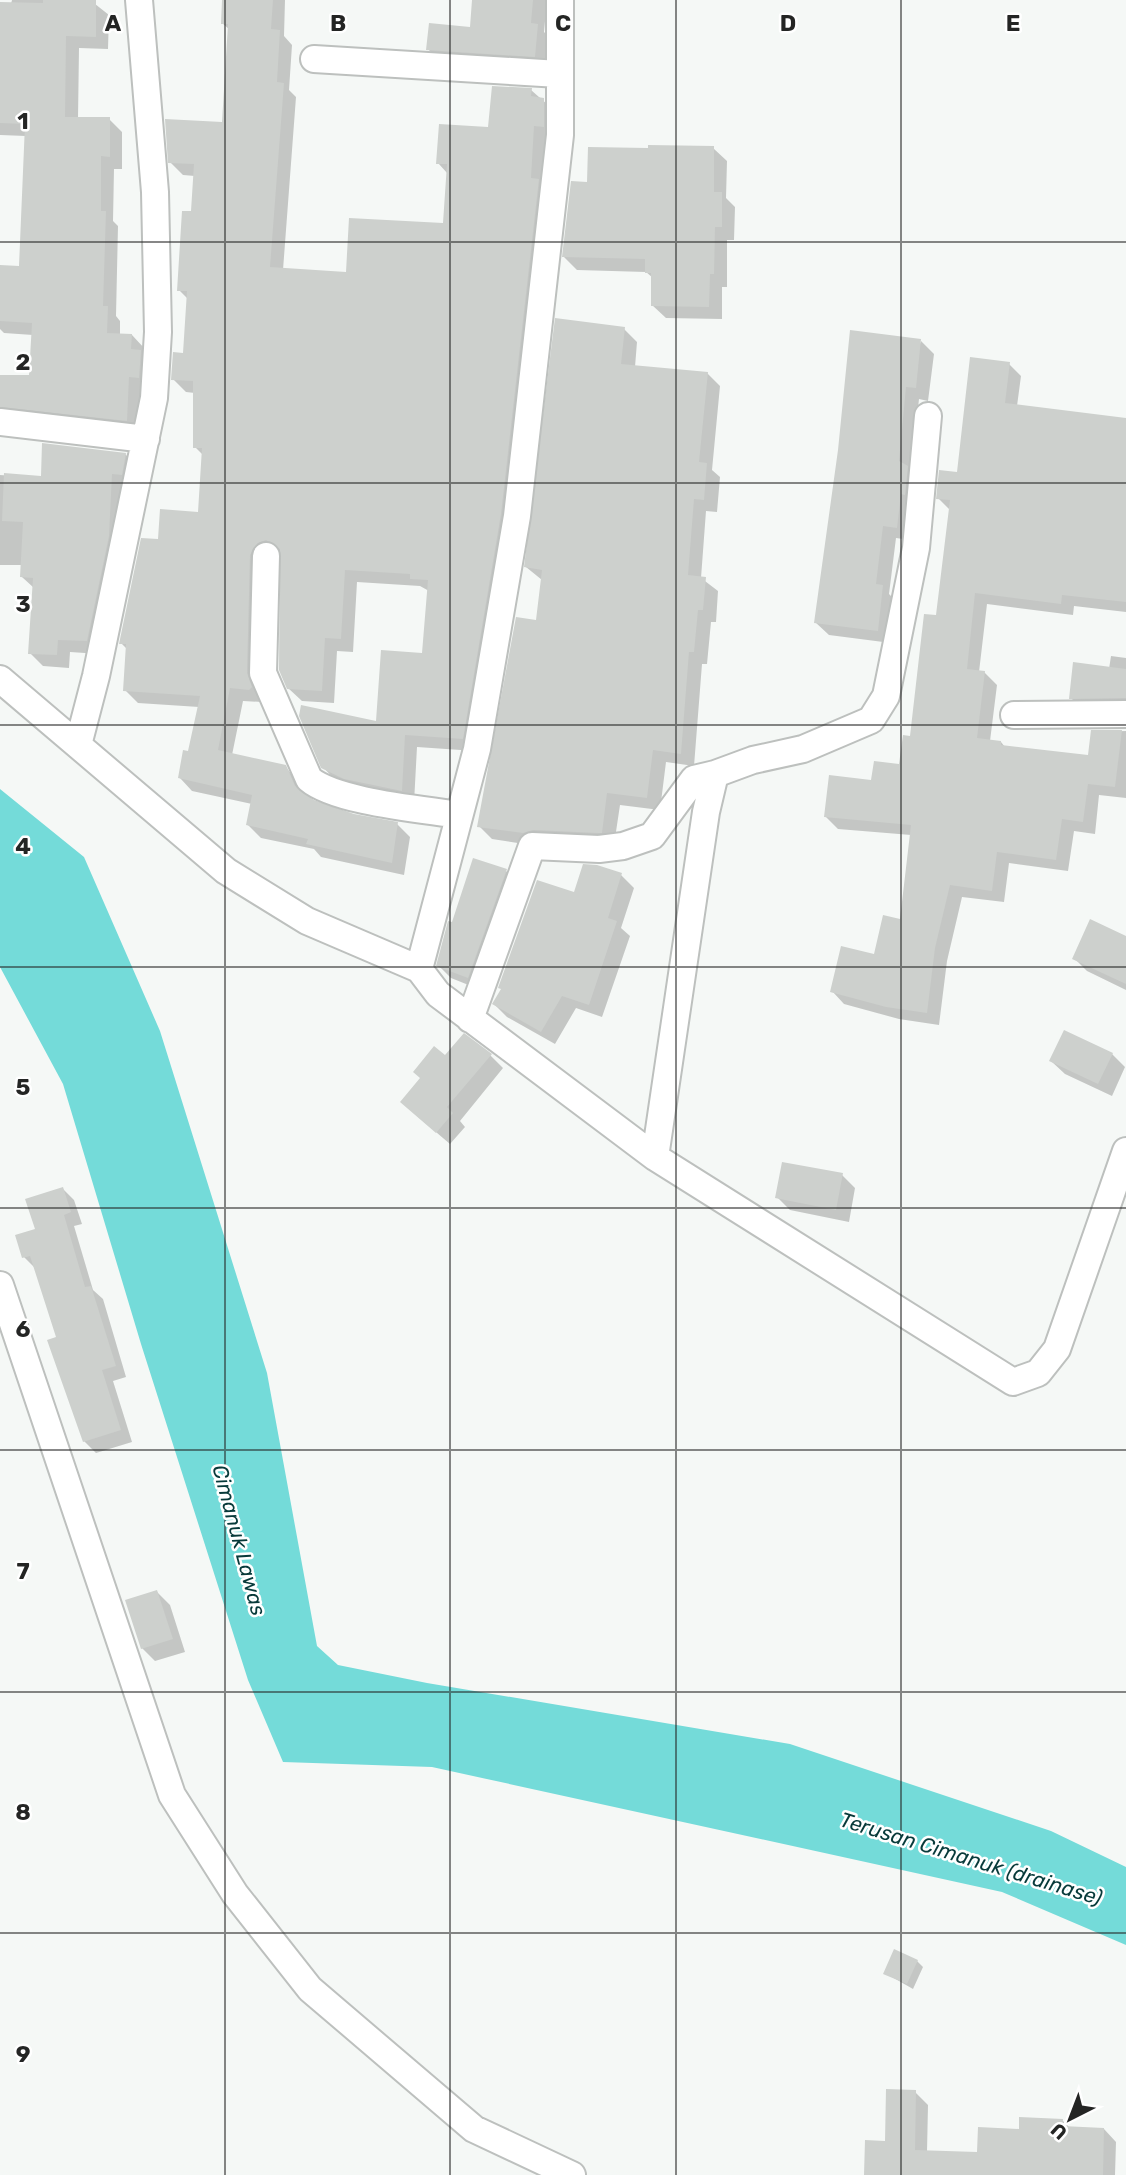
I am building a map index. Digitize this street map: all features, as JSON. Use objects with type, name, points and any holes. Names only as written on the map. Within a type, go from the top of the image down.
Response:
[{"type":"street","points":[[79,745],[154,398],[158,332],[155,192],[139,0]]},
{"type":"street","points":[[419,969],[477,749],[517,516],[559,135],[560,0]]},
{"type":"street","points":[[314,59],[559,74]]},
{"type":"street","points":[[470,1019],[532,846],[599,849],[623,846],[652,836],[694,779],[803,749],[871,720],[886,696],[916,548],[928,416]]},
{"type":"street","points":[[0,422],[146,439]]},
{"type":"street","points":[[266,556],[263,673],[309,779],[318,786],[342,795],[459,815]]},
{"type":"street","points":[[0,679],[226,871],[307,921],[419,969],[438,994],[655,1157],[1013,1382],[1038,1373],[1057,1349],[1126,1152]]},
{"type":"street","points":[[1014,715],[1126,714]]},
{"type":"street","points":[[655,1157],[706,812],[715,774]]},
{"type":"street","points":[[0,1285],[172,1795],[235,1894],[310,1989],[474,2129],[572,2175]]},
{"type":"water","points":[[0,789],[84,857],[160,1031],[267,1373],[317,1646],[338,1665],[427,1683],[790,1744],[1051,1831],[1126,1867],[1126,1945],[1002,1892],[432,1767],[283,1762],[248,1680],[141,1344],[63,1084],[0,967]]},
{"type":"building","points":[[43,0],[96,0],[96,37],[66,36],[65,117],[110,117],[110,157],[101,156],[101,211],[106,211],[103,306],[108,306],[107,333],[132,334],[131,349],[141,350],[139,378],[129,377],[127,421],[0,407],[0,375],[29,375],[32,323],[0,321],[0,265],[19,266],[25,124],[0,123],[0,2],[43,3]]},
{"type":"building","points":[[222,0],[273,0],[271,29],[280,30],[277,82],[284,83],[270,267],[346,272],[349,218],[443,223],[447,164],[436,164],[439,124],[488,127],[492,86],[532,88],[531,96],[544,98],[544,127],[534,126],[531,178],[539,179],[501,514],[463,739],[405,735],[402,791],[344,779],[321,768],[299,716],[301,705],[376,721],[381,650],[422,653],[428,580],[410,579],[410,574],[345,570],[341,639],[325,638],[322,691],[287,689],[279,670],[280,549],[266,540],[258,543],[250,555],[247,673],[252,687],[249,690],[230,688],[218,750],[286,765],[295,786],[314,800],[354,814],[398,822],[392,863],[306,844],[308,839],[246,825],[252,795],[178,778],[183,750],[188,751],[200,696],[123,691],[126,644],[119,644],[141,538],[158,539],[160,509],[198,512],[202,448],[193,448],[193,381],[171,380],[173,352],[183,353],[187,291],[177,291],[182,211],[191,211],[194,164],[168,163],[165,119],[222,122],[228,24],[221,24]]},
{"type":"building","points":[[472,0],[533,0],[531,23],[538,24],[535,57],[426,50],[429,23],[470,27]]},
{"type":"building","points":[[648,145],[714,146],[714,192],[722,192],[722,227],[715,227],[714,274],[710,274],[709,307],[651,306],[651,273],[645,273],[645,259],[562,257],[571,181],[587,182],[588,147],[648,148]]},
{"type":"building","points":[[555,318],[625,327],[621,364],[708,372],[699,462],[707,463],[704,500],[694,499],[688,575],[706,577],[703,610],[698,610],[694,652],[689,652],[681,754],[653,750],[647,798],[607,793],[602,833],[533,830],[523,833],[477,827],[516,617],[536,620],[542,570],[524,567]]},
{"type":"building","points":[[850,330],[921,339],[916,388],[906,387],[899,461],[908,466],[905,495],[901,494],[897,528],[883,526],[876,584],[883,585],[878,631],[814,623],[838,450]]},
{"type":"building","points":[[970,357],[1010,362],[1005,403],[1126,418],[1126,602],[1062,595],[1061,604],[975,593],[967,669],[985,671],[977,738],[1001,741],[1001,745],[1088,755],[1091,730],[1122,730],[1115,787],[1088,784],[1083,822],[1062,819],[1056,860],[997,852],[992,891],[950,885],[935,948],[927,1013],[886,1007],[830,992],[841,946],[874,954],[883,915],[900,919],[911,825],[824,817],[829,775],[871,780],[874,761],[899,764],[903,735],[910,736],[924,614],[936,615],[950,500],[936,499],[939,470],[957,472]]},
{"type":"building","points":[[42,443],[126,453],[122,475],[112,474],[109,536],[87,641],[58,640],[57,655],[28,654],[33,578],[20,577],[23,522],[2,521],[4,473],[41,476]]},
{"type":"building","points":[[1073,662],[1126,669],[1126,698],[1069,699]]},
{"type":"building","points":[[473,858],[507,869],[468,978],[436,966],[448,921],[452,922]]},
{"type":"building","points":[[583,864],[597,865],[622,873],[608,918],[617,921],[589,1005],[562,996],[541,1032],[492,1004],[501,989],[498,988],[537,880],[574,892]]},
{"type":"building","points":[[1090,919],[1126,936],[1126,984],[1072,959]]},
{"type":"building","points":[[1064,1030],[1113,1053],[1098,1084],[1049,1061]]},
{"type":"building","points":[[464,1033],[492,1054],[447,1107],[453,1113],[436,1133],[400,1102],[420,1078],[413,1072],[434,1046],[445,1055]]},
{"type":"building","points":[[782,1162],[843,1173],[836,1210],[775,1198]]},
{"type":"building","points":[[63,1187],[71,1212],[64,1215],[85,1287],[91,1286],[116,1366],[102,1370],[121,1430],[83,1442],[47,1340],[56,1337],[30,1256],[22,1258],[15,1235],[35,1229],[25,1199]]},
{"type":"building","points":[[157,1590],[173,1639],[141,1649],[125,1600]]},
{"type":"building","points":[[894,1949],[918,1960],[907,1984],[883,1974]]},
{"type":"building","points":[[886,2089],[916,2090],[915,2150],[977,2152],[978,2127],[1019,2129],[1019,2117],[1063,2119],[1062,2126],[1104,2128],[1103,2175],[864,2175],[865,2140],[885,2141]]},
{"type":"water label","name":"Cimanuk Lawas","points":[[239,1540]]},
{"type":"water label","name":"Terusan Cimanuk (drainase)","points":[[971,1859]]}]
